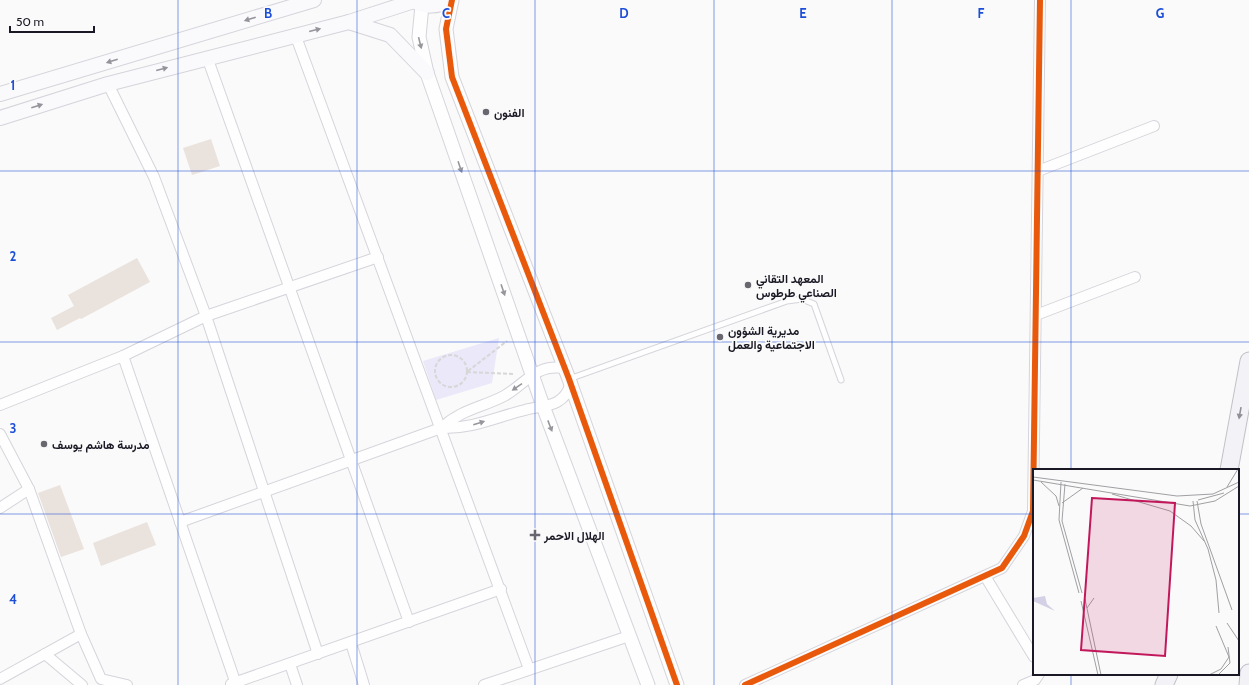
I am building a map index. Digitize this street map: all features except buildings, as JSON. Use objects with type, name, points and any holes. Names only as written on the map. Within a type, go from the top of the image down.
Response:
[{"type":"highway","points":[[1229,469],[1249,361]]},
{"type":"highway","points":[[1248,685],[1249,673]]},
{"type":"highway","points":[[1164,685],[1169,675]]},
{"type":"main road","points":[[0,94],[314,0]]},
{"type":"main road","points":[[0,118],[108,84],[295,34],[349,22],[416,2],[433,6],[451,0]]},
{"type":"main road","points":[[349,22],[390,35],[427,73]]},
{"type":"street","points":[[451,0],[446,29],[452,77],[568,378],[676,685]]},
{"type":"street","points":[[1037,466],[1036,315],[1040,0]]},
{"type":"street","points":[[416,2],[418,37],[427,73],[543,406],[648,685]]},
{"type":"street","points":[[295,34],[501,589],[529,669]]},
{"type":"street","points":[[207,58],[409,622]]},
{"type":"street","points":[[108,84],[154,177],[206,316],[318,654]]},
{"type":"street","points":[[1038,172],[1154,126]]},
{"type":"street","points":[[0,405],[122,356],[206,316],[378,257]]},
{"type":"street","points":[[1036,315],[1135,277]]},
{"type":"street","points":[[122,356],[180,522],[232,685],[501,589]]},
{"type":"street","points":[[441,428],[449,420],[463,412],[503,396],[532,375],[550,368],[568,378]]},
{"type":"street","points":[[180,522],[441,428],[459,428],[511,413],[556,403],[561,400],[568,391],[568,378]]},
{"type":"street","points":[[0,434],[29,489],[80,634],[101,679],[127,685]]},
{"type":"street","points":[[0,508],[29,489]]},
{"type":"street","points":[[745,685],[1002,568],[1024,536],[1033,511]]},
{"type":"street","points":[[985,576],[1033,655]]},
{"type":"street","points":[[0,678],[80,634]]},
{"type":"street","points":[[484,685],[629,636]]},
{"type":"street","points":[[351,643],[364,685]]},
{"type":"street","points":[[45,654],[82,685]]},
{"type":"street","points":[[290,664],[297,685]]},
{"type":"street","points":[[1023,685],[1035,680],[1039,675]]},
{"type":"lane","points":[[568,378],[787,301],[802,299],[814,304],[841,380]]},
{"type":"path","points":[[467,372],[464,362],[460,358],[451,355],[441,358],[435,372],[440,382],[449,387],[454,386],[463,381],[467,372],[518,333]]},
{"type":"path","points":[[467,372],[532,375]]},
{"type":"shaded area","points":[[499,338],[492,383],[436,400],[423,361]]},
{"type":"cycle path","points":[[452,0],[446,29],[452,77],[569,379],[677,685]]},
{"type":"cycle path","points":[[1034,469],[1040,0]]},
{"type":"cycle path","points":[[745,685],[1002,568],[1024,536],[1033,511]]},
{"type":"place","name":"الفنون","points":[[486,112]]},
{"type":"place","name":"المعهد التقاني الصناعي طرطوس","points":[[748,285]]},
{"type":"place","name":"مديرية الشؤون الاجتماعية والعمل","points":[[720,337]]},
{"type":"place","name":"مدرسة هاشم يوسف","points":[[44,444]]},
{"type":"place","name":"الهلال الاحمر","points":[[535,535]]}]
